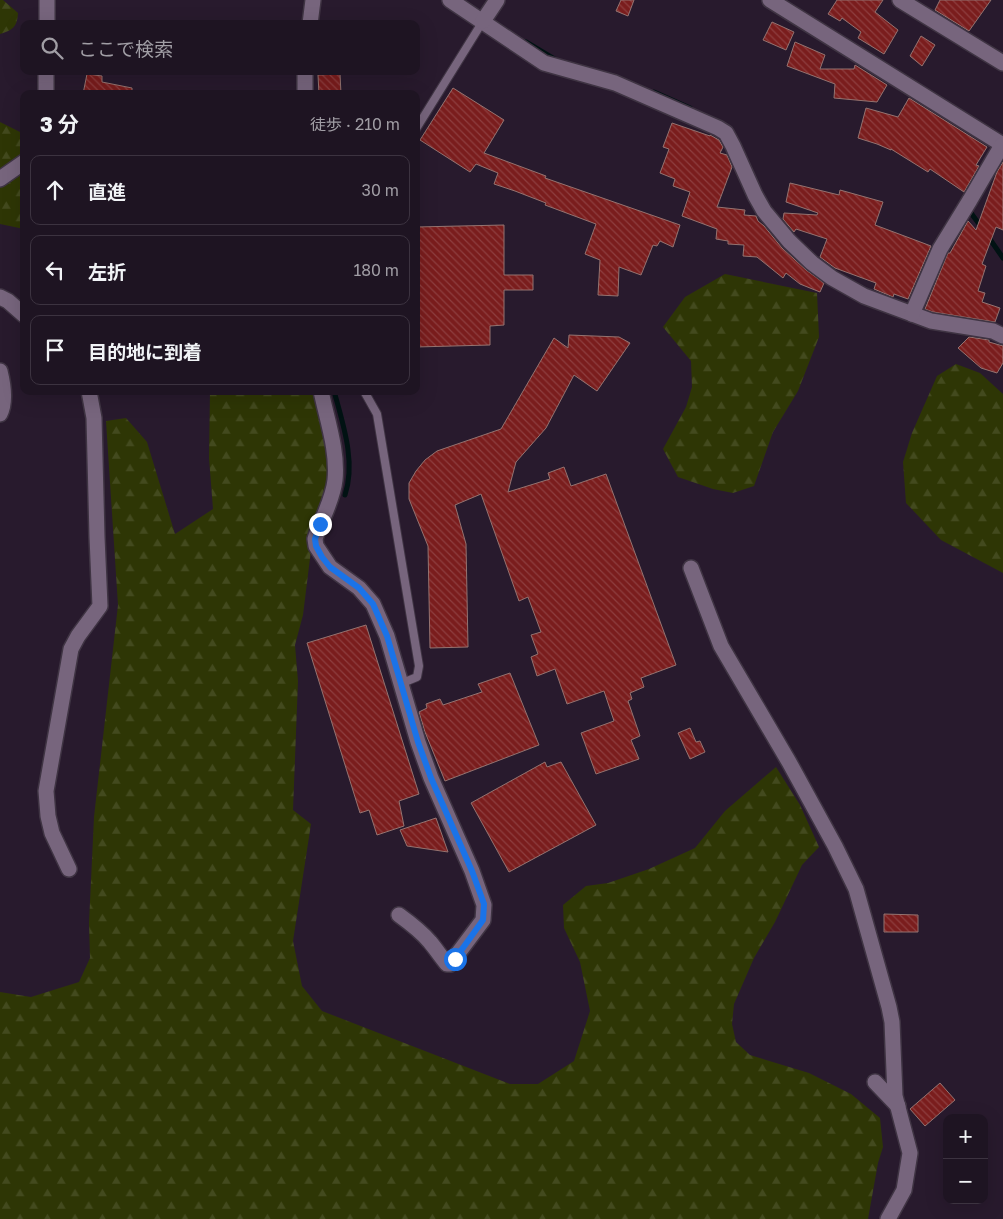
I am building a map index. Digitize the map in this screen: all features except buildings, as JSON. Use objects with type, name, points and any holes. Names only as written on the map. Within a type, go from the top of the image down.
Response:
[{"type":"street","points":[[47,0],[47,20]]},
{"type":"street","points":[[310,20],[313,0]]},
{"type":"street","points":[[450,0],[483,20],[544,63],[615,83],[726,133],[764,211],[789,241],[812,263],[832,278],[864,296],[931,321],[993,331],[1003,336]]},
{"type":"street","points":[[483,20],[497,0]]},
{"type":"street","points":[[770,0],[1002,145],[940,249],[912,314]]},
{"type":"street","points":[[900,0],[1003,63]]},
{"type":"street","points":[[46,75],[46,90]]},
{"type":"street","points":[[305,75],[305,90]]},
{"type":"street","points":[[0,179],[20,165]]},
{"type":"street","points":[[0,297],[20,312]]},
{"type":"street","points":[[0,371],[3,396],[0,414]]},
{"type":"street","points":[[70,869],[52,833],[48,816],[46,791],[71,649],[100,606],[94,418],[90,395]]},
{"type":"street","points":[[322,395],[336,460],[333,489],[315,539],[316,546],[330,567],[359,588],[373,604],[387,636],[400,684],[431,778],[472,871],[484,904],[483,920],[450,964],[443,960],[418,929],[399,915]]},
{"type":"street","points":[[691,568],[721,646],[789,762],[856,889],[890,1014],[895,1096],[910,1153],[904,1190],[888,1219]]},
{"type":"street","points":[[875,1082],[898,1106]]},
{"type":"lane","points":[[420,122],[483,20]]},
{"type":"lane","points":[[366,395],[377,414],[419,666],[417,677],[400,684]]},
{"type":"green space","points":[[0,0],[3,0],[18,13],[17,22],[14,27],[0,34]]},
{"type":"green space","points":[[0,122],[20,132],[20,228],[0,224]]},
{"type":"green space","points":[[725,274],[817,293],[819,337],[798,391],[773,432],[754,486],[733,493],[713,489],[678,477],[663,449],[686,407],[692,387],[691,361],[663,327],[685,297]]},
{"type":"green space","points":[[956,364],[980,373],[1003,394],[1003,573],[941,540],[906,503],[903,462],[912,433],[937,376]]},
{"type":"green space","points":[[210,395],[317,395],[333,466],[313,534],[303,615],[295,645],[298,681],[293,810],[311,824],[293,941],[302,986],[322,1011],[510,1084],[538,1084],[574,1061],[590,1011],[580,962],[564,928],[563,905],[586,886],[608,883],[649,869],[695,848],[725,811],[776,767],[800,805],[819,847],[802,865],[775,922],[754,958],[734,1004],[732,1024],[736,1042],[750,1055],[809,1073],[851,1094],[880,1118],[883,1147],[878,1163],[868,1219],[0,1219],[0,992],[31,997],[79,982],[90,958],[89,923],[94,817],[118,605],[106,421],[126,418],[147,442],[175,534],[213,509],[209,458]]},
{"type":"waterway","points":[[526,42],[556,60]]},
{"type":"waterway","points":[[654,92],[690,108]]},
{"type":"waterway","points":[[971,213],[982,228]]},
{"type":"waterway","points":[[987,235],[1003,258]]},
{"type":"waterway","points":[[335,395],[349,456],[348,482],[345,495]]},
{"type":"route","points":[[320,524],[315,539],[316,546],[322,557],[330,567],[359,588],[373,604],[387,636],[400,684],[431,778],[472,871],[484,904],[483,920],[455,959]]}]
